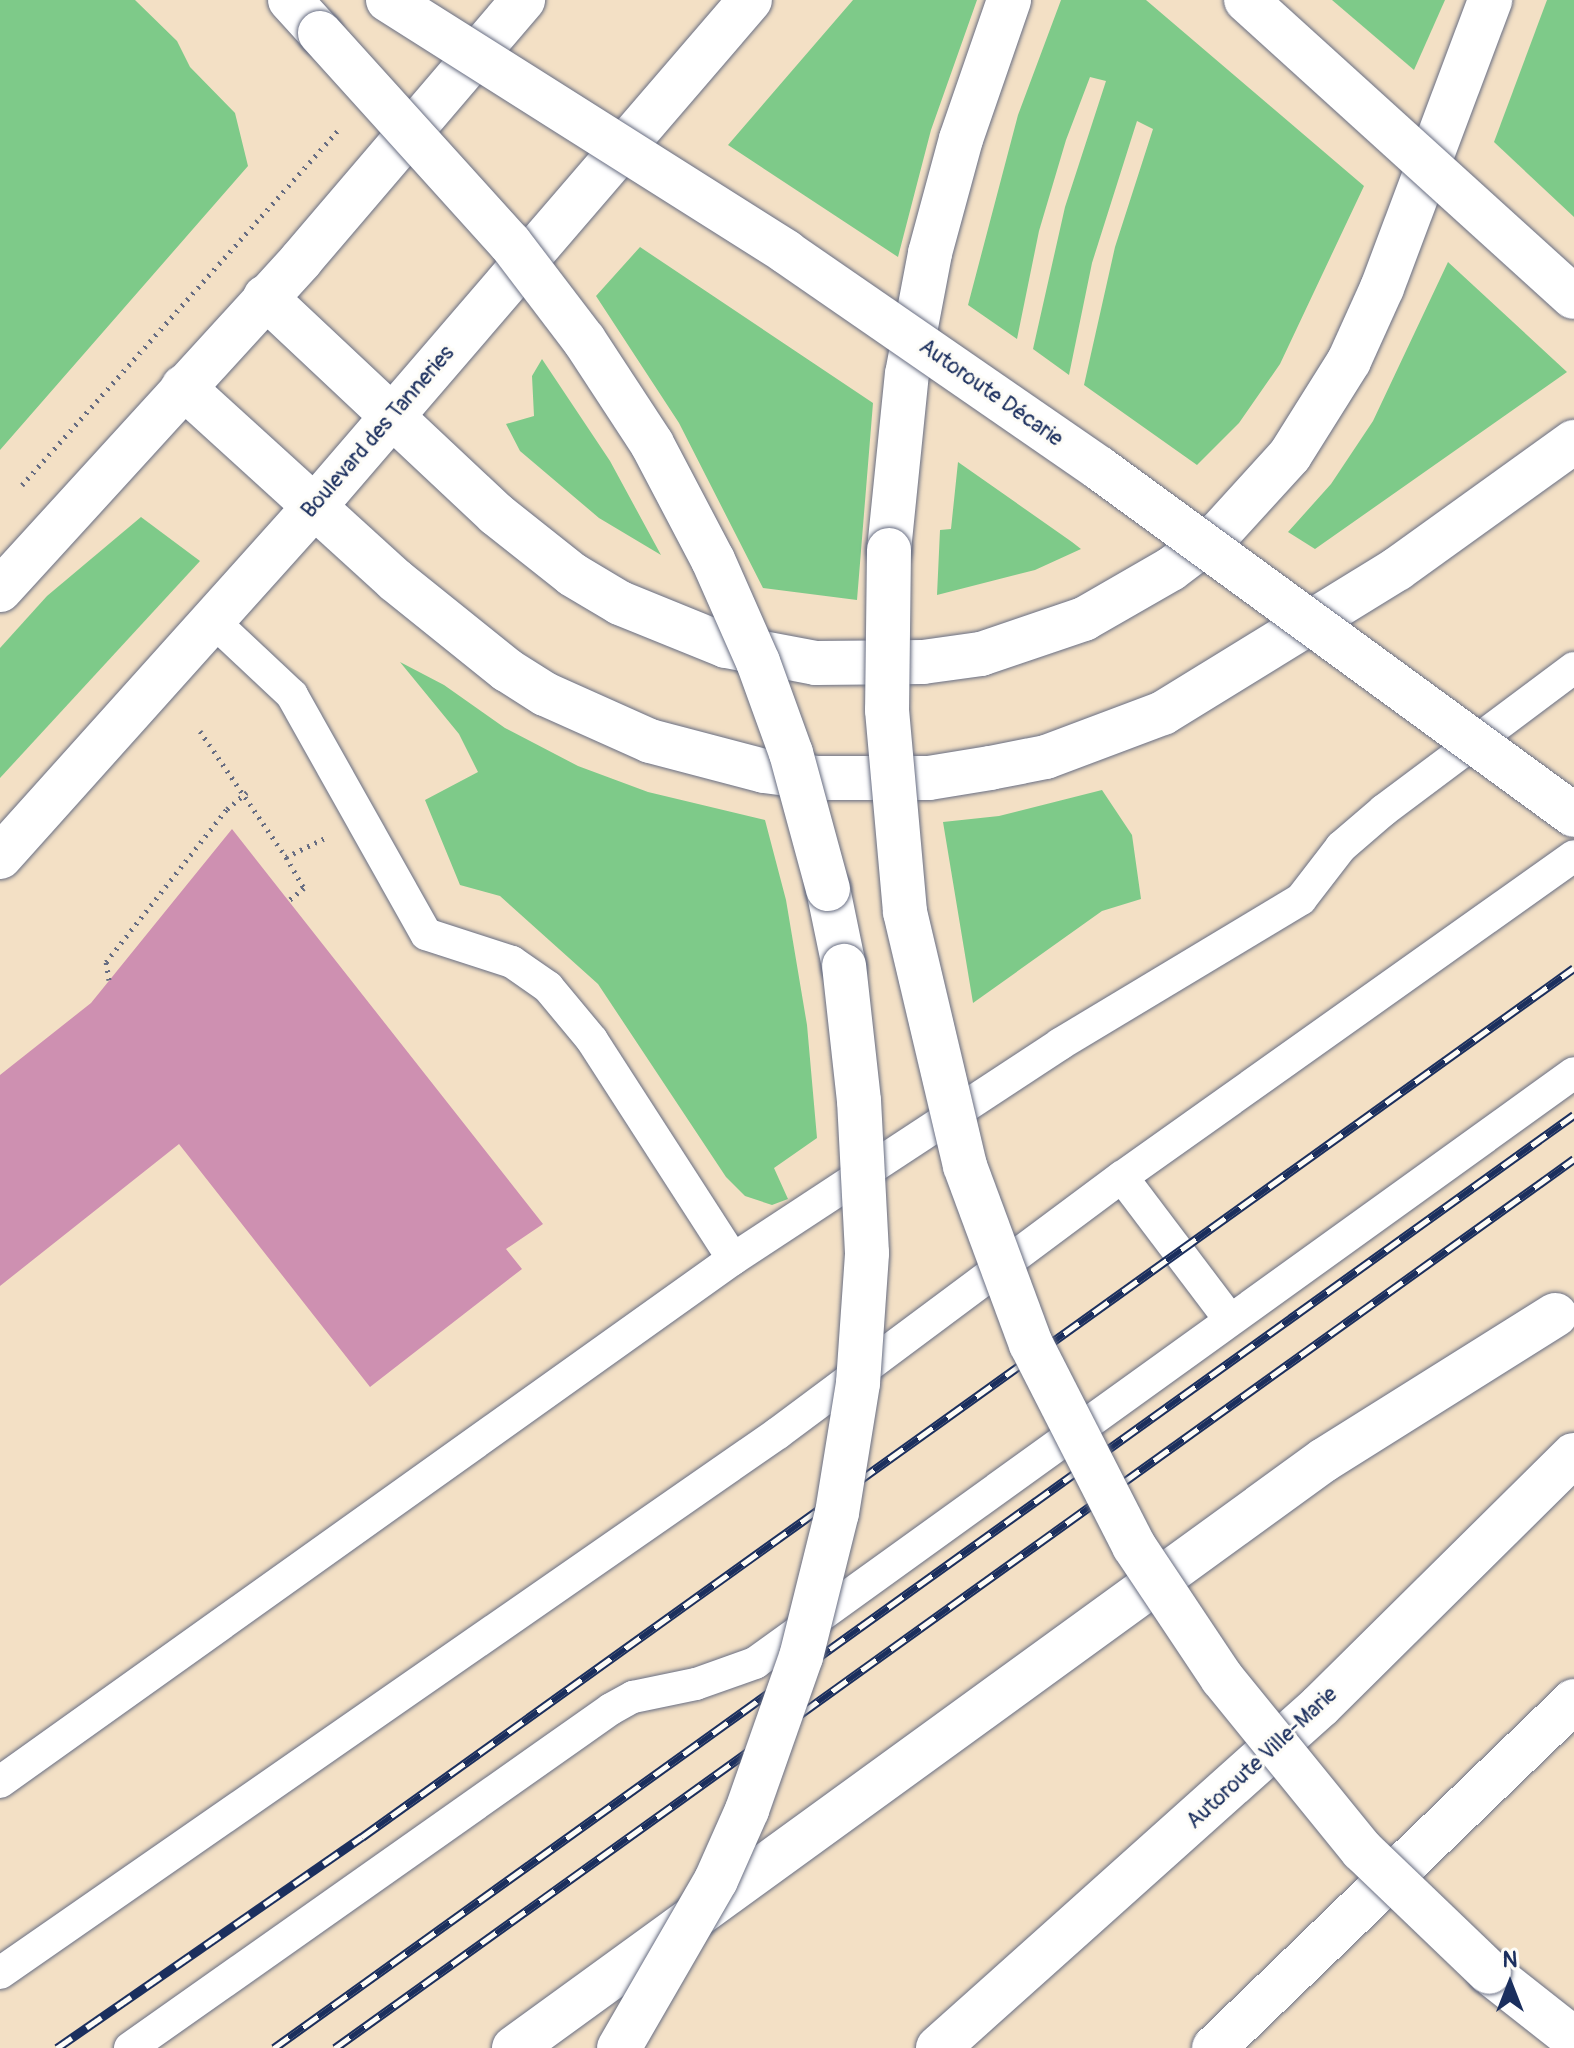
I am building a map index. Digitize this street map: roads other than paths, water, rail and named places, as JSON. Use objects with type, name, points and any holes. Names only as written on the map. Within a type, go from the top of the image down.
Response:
[{"type":"main road","points":[[290,0],[510,243],[584,340],[652,444],[713,560],[758,662],[791,753],[828,889],[844,966],[859,1101],[867,1253],[858,1383],[837,1513],[801,1657],[747,1810],[716,1880],[619,2048]]},
{"type":"main road","name":"Autoroute Décarie","points":[[388,0],[786,252],[1099,468],[1574,815]]},
{"type":"main road","points":[[0,590],[265,297],[523,0]]},
{"type":"main road","name":"Boulevard des Tanneries","points":[[0,857],[315,506],[750,0]]},
{"type":"main road","points":[[1009,0],[961,139],[930,253],[907,374],[889,550],[887,710],[908,927],[965,1166],[1031,1344],[1134,1546],[1222,1678],[1362,1850],[1489,1972],[1574,2039]]},
{"type":"main road","points":[[1246,0],[1574,297]]},
{"type":"main road","points":[[265,297],[394,413],[533,545],[597,589],[673,628],[771,656],[867,665],[981,654],[1084,619],[1171,569],[1220,532],[1290,455],[1349,361],[1382,288],[1490,0]]},
{"type":"main road","points":[[183,387],[395,580],[507,670],[598,720],[650,741],[764,771],[818,778],[929,778],[1046,757],[1163,713],[1397,569],[1574,442]]},
{"type":"main road","points":[[514,2048],[821,1821],[1360,1434],[1555,1315]]},
{"type":"main road","name":"Autoroute Ville-Marie","points":[[938,2048],[1320,1706],[1574,1455]]},
{"type":"main road","points":[[1214,2048],[1574,1701]]},
{"type":"lane","points":[[211,619],[292,695],[426,934],[512,962],[548,987],[592,1040],[733,1259]]},
{"type":"lane","points":[[0,1782],[733,1259],[1060,1044],[1301,899],[1341,847],[1384,810],[1574,668]]},
{"type":"lane","points":[[0,1973],[778,1433],[1122,1177],[1574,856]]},
{"type":"lane","points":[[130,2048],[611,1709],[633,1697],[755,1663],[1574,1073]]},
{"type":"lane","points":[[1122,1177],[1230,1320]]},
{"type":"railway","points":[[57,2048],[362,1837],[1574,968]]},
{"type":"railway","points":[[274,2048],[1574,1115]]},
{"type":"railway","points":[[335,2048],[1574,1159]]}]
